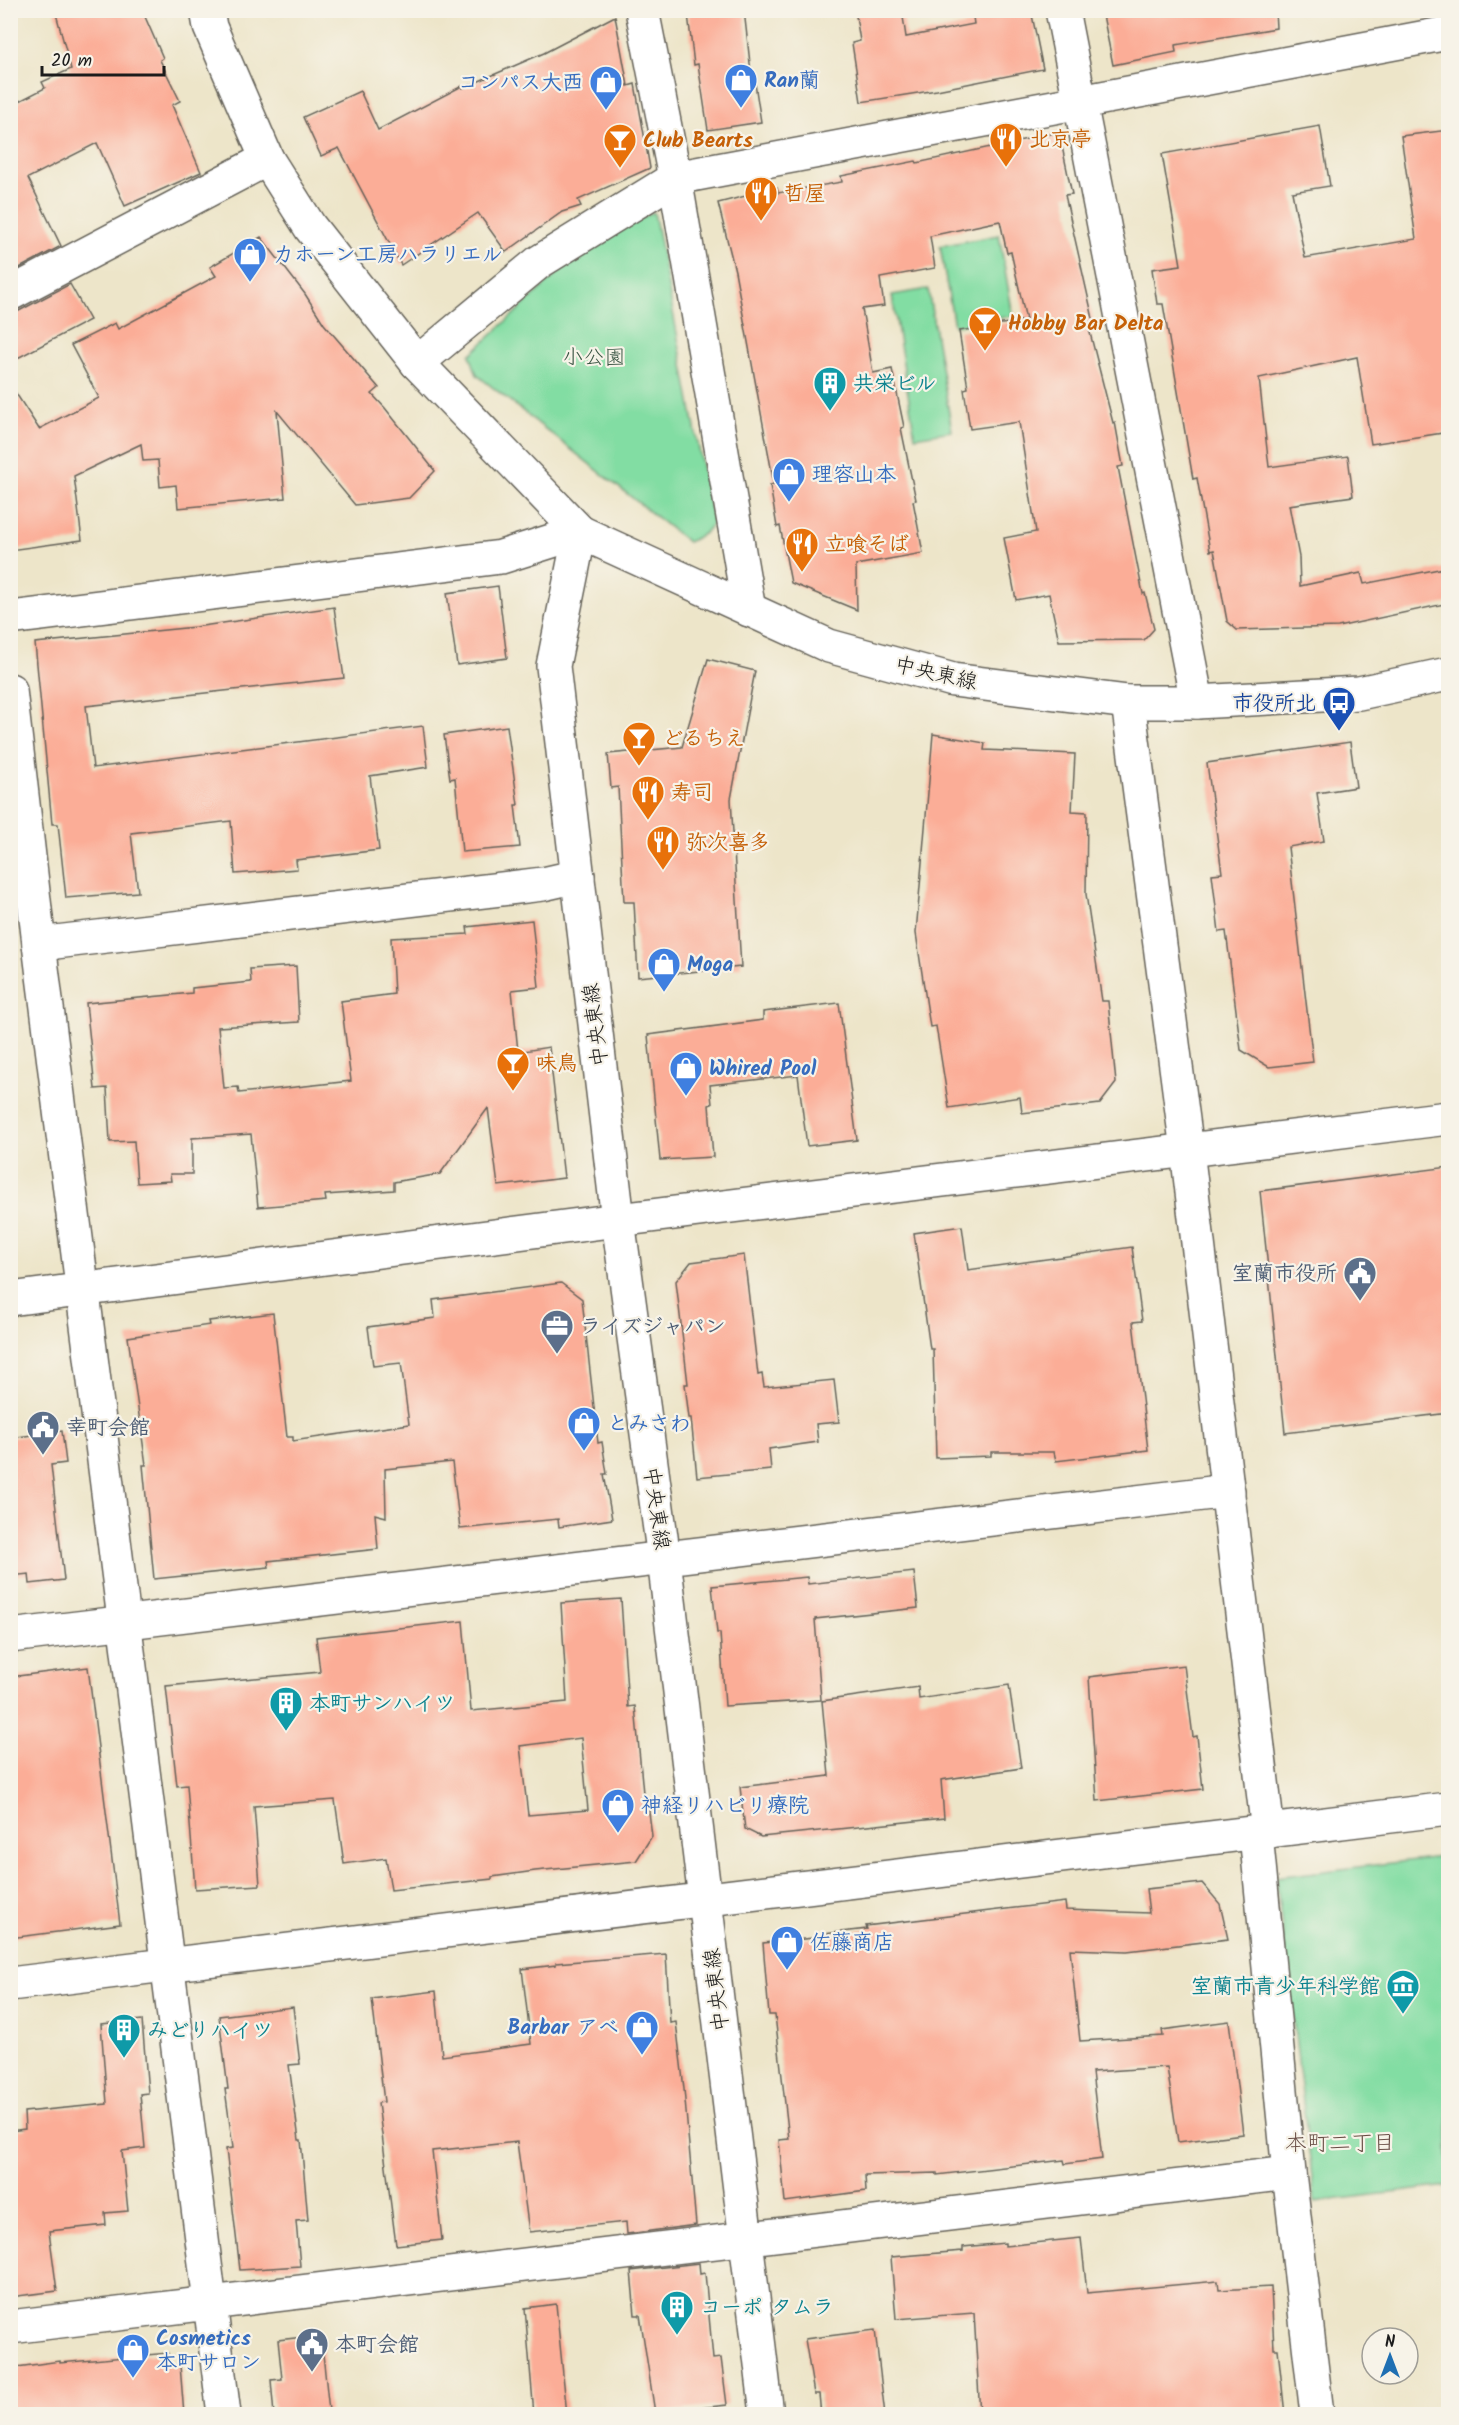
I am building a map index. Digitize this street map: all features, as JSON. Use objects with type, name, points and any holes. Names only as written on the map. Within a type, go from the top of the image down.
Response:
[{"type":"street","points":[[10,618],[501,557],[580,532],[417,363],[310,226],[267,159],[210,27],[207,10]]},
{"type":"street","points":[[642,10],[675,178],[749,610]]},
{"type":"street","points":[[1062,10],[1197,702]]},
{"type":"street","points":[[417,363],[539,262],[675,178],[1449,33]]},
{"type":"street","points":[[10,294],[267,159]]},
{"type":"street","name":"中央東線","points":[[767,2415],[664,1559],[618,1220],[553,666],[580,532],[829,646],[953,680],[1128,702],[1197,702],[1359,693],[1449,674]]},
{"type":"street","points":[[10,690],[39,944],[224,2415]]},
{"type":"street","points":[[1128,702],[1187,1150],[1228,1491],[1262,1833],[1290,2173],[1317,2415]]},
{"type":"street","points":[[39,944],[543,884],[578,876]]},
{"type":"street","points":[[10,1299],[618,1220],[1449,1118]]},
{"type":"street","points":[[10,1636],[1228,1491]]},
{"type":"street","points":[[10,1984],[1449,1809]]},
{"type":"street","points":[[10,2327],[1290,2173]]},
{"type":"green space","name":"小公園","points":[[654,212],[713,523],[705,533],[688,542],[477,375],[470,355],[590,243]]},
{"type":"green space","points":[[999,235],[1013,316],[954,326],[940,246]]},
{"type":"green space","points":[[928,289],[952,431],[915,437],[892,295]]},
{"type":"green space","points":[[1448,1856],[1448,2186],[1315,2202],[1276,1877]]},
{"type":"building","points":[[55,10],[142,10],[163,58],[160,60],[180,101],[172,105],[201,172],[125,206],[97,143],[28,178],[61,246],[10,273],[10,106],[45,88],[42,82],[71,69]]},
{"type":"building","points":[[744,10],[751,72],[753,71],[761,122],[708,130],[698,64],[694,65],[688,14]]},
{"type":"building","points":[[855,10],[902,10],[906,37],[974,24],[972,10],[1031,10],[1043,69],[861,102],[852,43],[860,41]]},
{"type":"building","points":[[1102,10],[1275,10],[1276,28],[1175,45],[1176,52],[1113,65]]},
{"type":"building","points":[[615,16],[628,86],[635,84],[650,168],[578,200],[581,206],[562,212],[506,252],[478,213],[401,265],[339,148],[321,156],[303,117],[360,91],[378,130],[462,86],[463,88],[544,53]]},
{"type":"building","points":[[1320,126],[1330,186],[1292,192],[1305,258],[1416,239],[1401,136],[1449,130],[1449,432],[1371,444],[1357,357],[1259,378],[1269,467],[1348,456],[1353,496],[1289,505],[1299,557],[1300,586],[1361,573],[1364,584],[1449,567],[1449,603],[1338,627],[1237,630],[1227,621],[1214,550],[1210,551],[1197,478],[1193,479],[1163,304],[1157,304],[1152,269],[1181,265],[1162,154]]},
{"type":"building","points":[[1059,132],[1072,194],[1065,195],[1094,323],[1088,325],[1113,423],[1115,422],[1123,466],[1118,467],[1143,594],[1145,593],[1154,629],[1144,640],[1059,641],[1049,594],[1016,600],[1004,538],[1036,532],[1019,422],[970,429],[964,389],[968,388],[959,331],[1026,320],[1011,252],[1007,253],[1000,221],[930,236],[935,268],[880,278],[884,306],[862,309],[873,373],[892,369],[904,427],[901,428],[916,500],[913,501],[923,553],[856,565],[857,610],[791,583],[780,526],[777,527],[770,485],[774,484],[735,271],[718,203],[777,188],[778,193],[842,182],[841,176],[916,161],[917,163]]},
{"type":"building","points":[[261,237],[305,294],[324,324],[379,388],[372,394],[435,471],[409,498],[355,505],[277,411],[285,498],[178,508],[176,485],[160,487],[158,460],[143,461],[141,444],[74,476],[82,540],[10,550],[10,384],[39,429],[99,398],[71,345],[115,323],[118,329],[216,276],[210,267]]},
{"type":"building","points":[[70,284],[90,320],[10,362],[10,313],[19,311]]},
{"type":"building","points":[[498,586],[507,658],[457,665],[447,593]]},
{"type":"building","points":[[334,607],[344,678],[86,706],[93,768],[423,726],[428,767],[370,776],[379,850],[296,860],[297,869],[235,874],[231,821],[131,833],[138,892],[66,898],[58,824],[52,824],[35,643],[195,627]]},
{"type":"building","points":[[708,659],[755,671],[731,799],[741,967],[638,977],[634,902],[624,902],[618,787],[611,788],[608,754],[682,747]]},
{"type":"building","points":[[507,726],[518,805],[515,805],[520,847],[462,852],[455,778],[450,779],[444,735]]},
{"type":"building","points":[[933,734],[985,743],[984,750],[1075,754],[1072,811],[1087,812],[1086,894],[1102,1001],[1108,1001],[1116,1083],[1100,1104],[1022,1113],[1020,1097],[949,1108],[936,1026],[930,1027],[916,933]]},
{"type":"building","points":[[1350,742],[1356,787],[1317,793],[1324,841],[1288,847],[1313,1062],[1269,1067],[1241,1050],[1226,931],[1219,932],[1212,874],[1222,873],[1207,763]]},
{"type":"building","points":[[532,920],[539,987],[512,990],[518,1052],[549,1047],[564,1178],[498,1186],[488,1108],[440,1174],[394,1182],[394,1190],[325,1195],[326,1201],[258,1207],[251,1134],[192,1138],[192,1174],[170,1174],[171,1181],[137,1183],[134,1141],[110,1142],[107,1088],[95,1089],[86,1003],[192,993],[192,988],[251,982],[250,969],[296,966],[299,1022],[218,1027],[224,1088],[238,1087],[239,1093],[351,1081],[341,1001],[394,994],[391,938],[468,934],[467,927]]},
{"type":"building","points":[[839,1003],[857,1140],[807,1146],[798,1075],[710,1085],[712,1104],[709,1105],[713,1157],[660,1160],[648,1035],[763,1020],[763,1012]]},
{"type":"building","name":"室蘭市役所","points":[[1449,1167],[1449,1413],[1285,1433],[1260,1191]]},
{"type":"building","points":[[962,1226],[968,1270],[1132,1247],[1142,1321],[1133,1322],[1148,1450],[1056,1461],[1054,1452],[991,1452],[991,1456],[936,1458],[933,1349],[930,1349],[914,1233]]},
{"type":"building","points":[[744,1255],[758,1375],[762,1374],[764,1387],[834,1380],[839,1422],[816,1424],[818,1442],[769,1449],[771,1470],[697,1477],[685,1384],[688,1384],[676,1281],[691,1262]]},
{"type":"building","points":[[561,1283],[582,1299],[598,1443],[602,1442],[607,1474],[604,1474],[612,1519],[559,1527],[558,1519],[460,1529],[452,1462],[385,1469],[386,1517],[375,1514],[378,1549],[268,1561],[269,1567],[154,1579],[143,1465],[146,1465],[128,1337],[210,1325],[209,1321],[273,1313],[287,1437],[293,1437],[293,1441],[409,1424],[401,1363],[373,1366],[368,1327],[435,1318],[433,1300]]},
{"type":"building","points":[[62,1431],[66,1463],[51,1465],[64,1580],[30,1584],[29,1574],[10,1576],[10,1438]]},
{"type":"building","points":[[914,1572],[918,1608],[815,1619],[821,1700],[725,1706],[720,1633],[717,1633],[712,1586],[807,1577],[808,1584]]},
{"type":"building","points":[[621,1599],[628,1707],[635,1706],[644,1804],[648,1804],[652,1836],[636,1861],[535,1871],[492,1877],[492,1879],[391,1890],[386,1858],[344,1864],[335,1800],[254,1806],[260,1885],[195,1889],[187,1785],[177,1786],[166,1686],[320,1672],[316,1637],[463,1621],[471,1711],[567,1702],[561,1603]],"holes":[[[581,1738],[588,1810],[528,1815],[520,1746]]]},
{"type":"building","points":[[1184,1665],[1193,1737],[1197,1736],[1203,1789],[1097,1801],[1089,1677]]},
{"type":"building","points":[[88,1667],[120,1924],[10,1938],[10,1677]]},
{"type":"building","points":[[1009,1685],[1021,1768],[941,1780],[944,1818],[761,1837],[745,1829],[740,1787],[829,1776],[822,1701],[918,1687],[919,1699]]},
{"type":"building","points":[[1202,1883],[1220,1904],[1228,1939],[1127,1951],[1070,1949],[1080,2041],[1163,2036],[1162,2030],[1229,2021],[1243,2134],[1178,2142],[1167,2067],[1092,2072],[1102,2159],[1065,2164],[1064,2160],[937,2175],[937,2173],[865,2175],[866,2191],[785,2202],[779,2140],[789,2139],[775,2015],[769,2015],[763,1943],[824,1937],[824,1934],[867,1929],[866,1926],[1065,1902],[1066,1910],[1149,1913],[1146,1889]]},
{"type":"building","points":[[666,1954],[670,2023],[676,2022],[696,2225],[627,2234],[626,2222],[529,2232],[517,2142],[432,2151],[442,2240],[396,2245],[378,2103],[384,2102],[372,1999],[436,1991],[442,2056],[531,2044],[522,1969],[556,1965],[556,1963]]},
{"type":"building","points":[[293,2007],[300,2064],[289,2065],[299,2140],[301,2140],[308,2220],[296,2221],[300,2266],[240,2270],[226,2149],[233,2148],[219,2016]]},
{"type":"building","points":[[142,2020],[148,2093],[140,2094],[145,2148],[122,2151],[128,2211],[105,2213],[106,2225],[49,2231],[57,2291],[10,2297],[10,2131],[25,2129],[24,2112],[107,2104],[101,2024]]},
{"type":"building","points":[[1081,2238],[1087,2293],[1218,2281],[1219,2290],[1271,2287],[1274,2349],[1278,2349],[1285,2415],[980,2415],[974,2313],[896,2319],[891,2257],[963,2251],[963,2247],[1005,2243],[1005,2246]]},
{"type":"building","points":[[699,2263],[700,2274],[705,2273],[713,2359],[721,2358],[727,2405],[655,2413],[640,2315],[635,2315],[631,2271]]},
{"type":"building","points":[[556,2304],[567,2415],[534,2415],[525,2308]]},
{"type":"building","points":[[875,2330],[885,2415],[821,2415],[819,2394],[814,2394],[805,2339]]},
{"type":"building","points":[[321,2335],[329,2411],[274,2415],[271,2380],[282,2379],[278,2340]]},
{"type":"building","points":[[168,2353],[169,2366],[180,2365],[184,2415],[10,2415],[10,2368],[60,2361],[60,2363]]},
{"type":"place","name":"Ran蘭","points":[[741,109]]},
{"type":"place","name":"コンパス大西","points":[[606,111]]},
{"type":"place","name":"北京亭","points":[[1006,168]]},
{"type":"place","name":"Club Bearts","points":[[620,169]]},
{"type":"place","name":"哲屋","points":[[761,222]]},
{"type":"place","name":"カホーン工房ハラリエル","points":[[250,283]]},
{"type":"place","name":"Hobby Bar Delta","points":[[985,352]]},
{"type":"place","name":"共栄ビル","points":[[830,412]]},
{"type":"place","name":"理容山本","points":[[789,503]]},
{"type":"place","name":"立喰そば","points":[[802,573]]},
{"type":"place","name":"市役所北","points":[[1339,732]]},
{"type":"place","name":"どるちえ","points":[[639,767]]},
{"type":"place","name":"寿司","points":[[648,821]]},
{"type":"place","name":"弥次喜多","points":[[663,871]]},
{"type":"place","name":"Moga","points":[[664,993]]},
{"type":"place","name":"味鳥","points":[[513,1092]]},
{"type":"place","name":"Whired Pool","points":[[686,1097]]},
{"type":"place","name":"室蘭市役所","points":[[1360,1302]]},
{"type":"place","name":"ライズジャパン","points":[[557,1355]]},
{"type":"place","name":"とみさわ","points":[[584,1452]]},
{"type":"place","name":"幸町会館","points":[[43,1456]]},
{"type":"place","name":"本町サンハイツ","points":[[286,1732]]},
{"type":"place","name":"神経リハビリ療院","points":[[618,1834]]},
{"type":"place","name":"佐藤商店","points":[[787,1971]]},
{"type":"place","name":"室蘭市青少年科学館","points":[[1403,2015]]},
{"type":"place","name":"Barbar アベ","points":[[642,2056]]},
{"type":"place","name":"みどりハイツ","points":[[124,2059]]},
{"type":"place","name":"コーポ タムラ","points":[[677,2336]]},
{"type":"place","name":"本町会館","points":[[312,2373]]},
{"type":"place","name":"Cosmetics 本町サロン","points":[[133,2379]]},
{"type":"district","name":"本町二丁目","points":[[1340,2142]]}]
